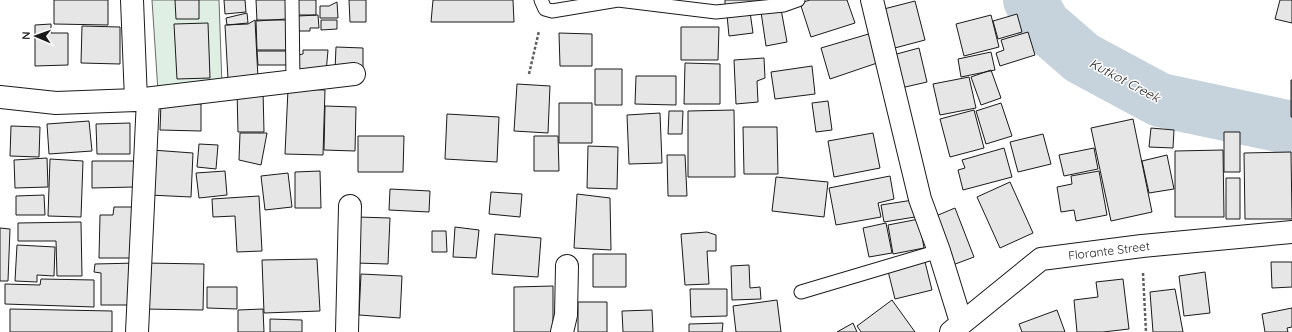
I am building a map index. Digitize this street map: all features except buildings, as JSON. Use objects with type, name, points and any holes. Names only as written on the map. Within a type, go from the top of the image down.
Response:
[{"type":"street","points":[[132,0],[142,100],[137,332]]},
{"type":"street","points":[[872,0],[920,199],[939,251],[956,327]]},
{"type":"street","points":[[0,97],[56,103],[142,100],[354,74]]},
{"type":"street","points":[[347,332],[350,206]]},
{"type":"street","name":"Florante Street","points":[[956,327],[1041,259],[1142,246],[1292,232]]},
{"type":"street","points":[[562,332],[566,315],[567,266]]},
{"type":"lane","points":[[292,0],[293,81]]},
{"type":"lane","points":[[543,4],[552,11],[618,0],[716,12],[784,5],[798,0]]},
{"type":"lane","points":[[801,292],[939,251]]},
{"type":"path","points":[[529,74],[543,4]]},
{"type":"path","points":[[1142,246],[1146,332]]},
{"type":"green space","points":[[152,0],[219,0],[222,86],[158,92]]},
{"type":"waterway","name":"Kutkot Creek","points":[[1030,0],[1044,25],[1082,58],[1160,100],[1292,128]]}]
